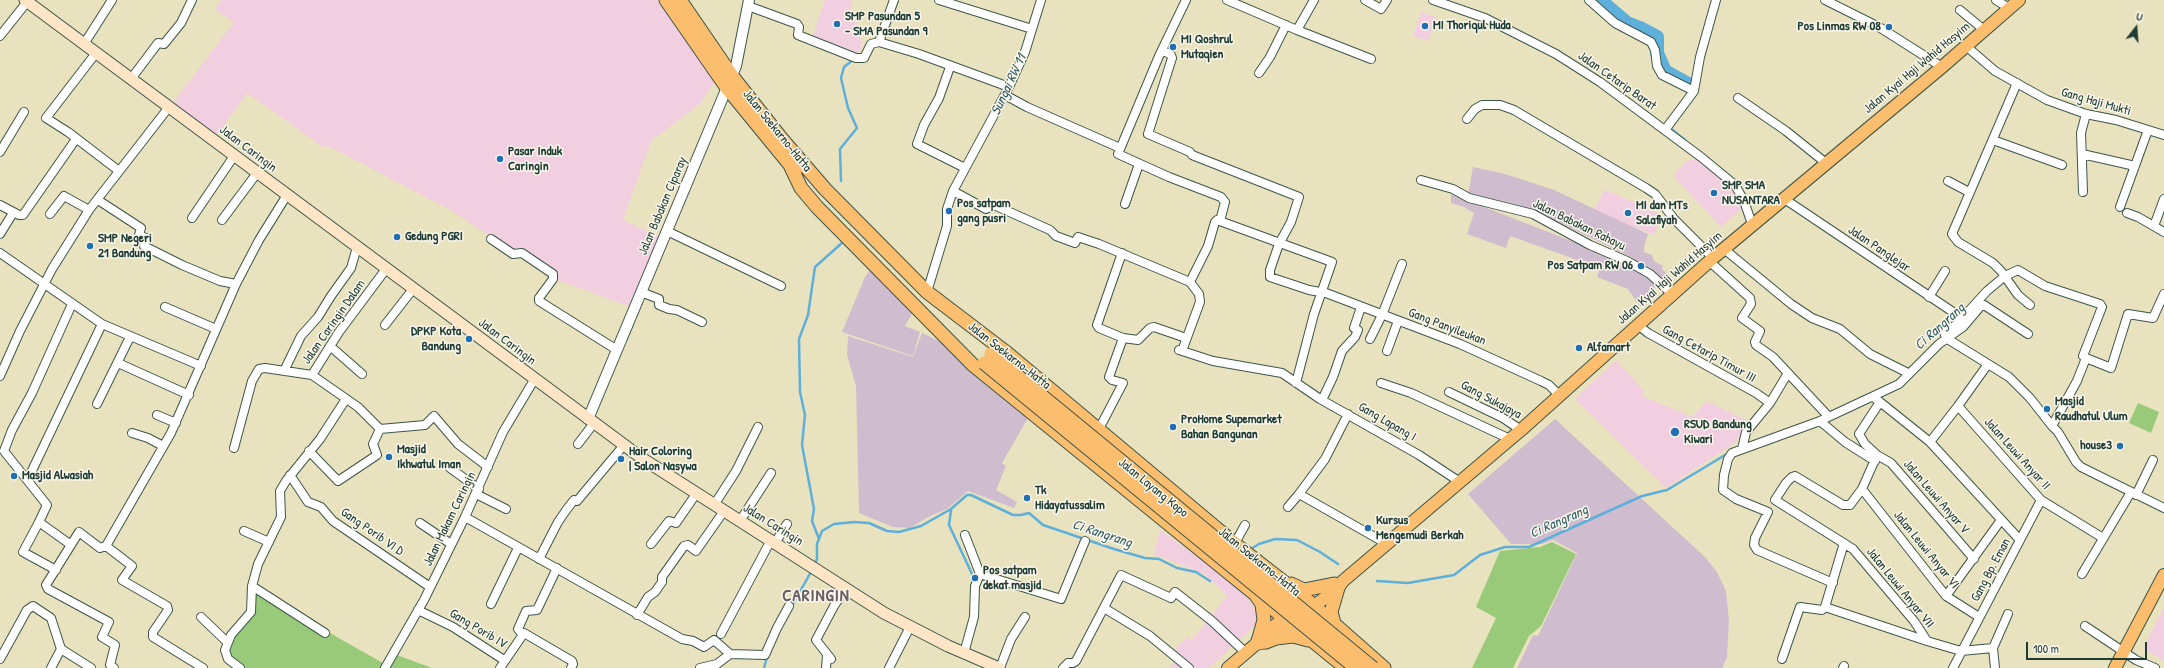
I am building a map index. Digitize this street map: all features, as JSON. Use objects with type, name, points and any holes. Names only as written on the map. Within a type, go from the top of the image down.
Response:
[{"type":"highway","name":"Jalan Soekarno-Hatta","points":[[666,0],[727,88],[790,165],[860,244],[941,323]]},
{"type":"highway","name":"Jalan Soekarno-Hatta","points":[[680,0],[732,76],[762,115],[824,189],[927,292],[938,302],[1008,353],[1234,543],[1311,604],[1335,627],[1384,668]]},
{"type":"highway","name":"Jalan Soekarno-Hatta","points":[[790,165],[801,188],[817,207],[965,358],[1017,403],[1196,549],[1256,595],[1343,667]]},
{"type":"highway","name":"Jalan Layang Kopo","points":[[938,302],[988,359],[1356,668]]},
{"type":"highway","name":"Jalan Layang Kopo","points":[[941,323],[1373,668]]},
{"type":"highway","points":[[1196,549],[1208,551],[1218,544],[1219,532],[1214,525]]},
{"type":"highway","points":[[1276,576],[1304,590],[1339,584],[1331,612],[1335,627]]},
{"type":"highway","points":[[1256,595],[1262,604],[1264,613],[1260,641],[1293,636],[1303,638],[1316,645]]},
{"type":"main road","name":"Jalan Kyai Haji Wahid Hasyim","points":[[1228,668],[1260,641],[1339,584],[1387,544],[1521,430],[1752,224],[1942,67],[2018,0]]},
{"type":"main road","name":"Jalan Caringin","points":[[26,1],[534,380],[624,445],[696,494],[910,627],[999,668]]},
{"type":"main road","points":[[2123,668],[2126,653],[2164,575]]},
{"type":"main road","points":[[2115,668],[2164,592]]},
{"type":"street","points":[[84,44],[112,0]]},
{"type":"street","points":[[131,79],[158,43],[164,44],[181,23],[192,0]]},
{"type":"street","points":[[879,42],[894,0]]},
{"type":"street","points":[[939,0],[1032,29]]},
{"type":"street","points":[[927,292],[947,226],[947,209],[953,191],[1005,95],[1025,52],[1040,0]]},
{"type":"street","points":[[1186,0],[1162,50],[1118,154],[1221,197],[1224,202],[1220,221]]},
{"type":"street","points":[[1227,0],[1297,30],[1371,59]]},
{"type":"street","points":[[1297,30],[1314,0]]},
{"type":"street","points":[[1365,0],[1381,9],[1387,0]]},
{"type":"street","name":"Jalan Cetarip Barat","points":[[1433,0],[1485,18],[1556,54],[1600,82],[1665,130],[1735,185],[1744,201],[1752,224]]},
{"type":"street","points":[[1589,0],[1615,23],[1651,42],[1655,50],[1657,66],[1662,75],[1694,91]]},
{"type":"street","points":[[1665,130],[1694,91],[1700,57],[1716,0]]},
{"type":"street","points":[[1996,0],[2009,8]]},
{"type":"street","points":[[0,36],[26,1]]},
{"type":"street","points":[[1829,2],[1879,27],[1942,67]]},
{"type":"street","points":[[748,3],[797,24],[799,27],[798,35],[860,59],[865,57],[871,44],[879,42],[919,54],[1009,87]]},
{"type":"street","name":"Jalan Babakan Ciparay","points":[[591,421],[617,350],[732,76],[741,50],[748,3]]},
{"type":"street","points":[[1960,10],[1984,30]]},
{"type":"street","points":[[1259,73],[1270,58],[1286,25]]},
{"type":"street","name":"Gang Haji Mukti","points":[[1966,46],[1991,68],[2047,100],[2086,114],[2116,120],[2164,135]]},
{"type":"street","points":[[1162,50],[1171,54],[1172,58],[1148,134],[1190,152],[1192,155],[1299,197],[1291,222],[1279,244]]},
{"type":"street","points":[[96,53],[47,117],[49,121],[76,139],[119,172]]},
{"type":"street","points":[[950,66],[939,98],[924,125],[917,144],[965,168]]},
{"type":"street","points":[[2017,83],[1969,192],[1952,236],[1958,242],[1993,264],[2018,295],[2030,306]]},
{"type":"street","points":[[1005,95],[1027,107],[1120,148]]},
{"type":"street","points":[[1738,98],[1786,131],[1826,163]]},
{"type":"street","points":[[1467,119],[1475,109],[1482,105],[1496,105],[1514,110],[1651,191],[1711,260],[1750,298],[1751,304],[1743,314],[1743,320],[1760,331],[1755,342],[1756,345],[1773,357],[1788,373],[1845,442],[1876,458]]},
{"type":"street","points":[[0,376],[44,282],[89,210],[169,107]]},
{"type":"street","points":[[0,152],[24,112]]},
{"type":"street","points":[[2083,192],[2081,133],[2086,114]]},
{"type":"street","points":[[2120,207],[2148,130]]},
{"type":"street","points":[[0,205],[20,216],[23,215],[76,139]]},
{"type":"street","points":[[1993,140],[2062,165]]},
{"type":"street","points":[[2082,154],[2135,166]]},
{"type":"street","points":[[192,218],[234,156]]},
{"type":"street","points":[[1125,204],[1139,164]]},
{"type":"street","points":[[222,220],[257,173]]},
{"type":"street","name":"Jalan Babakan Rahayu","points":[[1421,180],[1453,189],[1469,198],[1533,214],[1590,245],[1627,261],[1650,274],[1672,294]]},
{"type":"street","points":[[1948,181],[1969,192]]},
{"type":"street","points":[[953,191],[986,209],[994,205],[1050,230],[1056,236],[1075,243],[1078,237],[1122,254],[1190,282],[1199,294],[1200,302],[1186,338],[1154,327],[1146,331],[1138,340],[1123,338],[1111,334],[1097,325],[1122,254]]},
{"type":"street","points":[[114,668],[110,665],[115,645],[102,637],[109,622],[47,588],[79,532],[100,548],[106,546],[176,423],[236,284],[261,235],[287,195]]},
{"type":"street","points":[[50,214],[64,196],[89,210]]},
{"type":"street","name":"Jalan Panglejar","points":[[1783,198],[1962,318]]},
{"type":"street","points":[[2154,226],[2164,199]]},
{"type":"street","points":[[98,200],[141,228],[139,235],[146,238],[144,246],[182,266],[220,281],[236,284]]},
{"type":"street","points":[[0,234],[13,212]]},
{"type":"street","points":[[2127,213],[2164,232]]},
{"type":"street","points":[[1190,282],[1208,246],[1215,222],[1220,221],[1279,244],[1332,262],[1312,319],[1298,385]]},
{"type":"street","points":[[667,232],[781,286]]},
{"type":"street","points":[[491,239],[512,254],[522,253],[553,274],[553,278],[539,298],[539,301],[617,350]]},
{"type":"street","name":"Gang Panyileukan","points":[[1279,244],[1270,270],[1270,277],[1309,290],[1321,292],[1480,352],[1541,380],[1549,385],[1559,395]]},
{"type":"street","points":[[284,370],[301,336],[318,317],[351,268],[357,247]]},
{"type":"street","points":[[1724,249],[1791,304],[1812,318],[1840,329],[1874,356],[1908,373]]},
{"type":"street","points":[[0,253],[44,282],[72,304],[102,324],[201,366]]},
{"type":"street","points":[[1370,339],[1382,315],[1402,264]]},
{"type":"street","name":"Jalan Caringin Dalam","points":[[234,448],[255,373],[261,368],[312,375],[330,346],[386,269]]},
{"type":"street","points":[[1929,297],[1945,271]]},
{"type":"street","points":[[1945,337],[1944,332],[1962,318],[1987,290],[2004,276],[2020,271],[2045,286],[2102,306],[2083,356],[2111,368],[2128,314],[2153,318],[2164,294]]},
{"type":"street","points":[[385,325],[413,289]]},
{"type":"street","points":[[641,292],[658,299],[659,305],[669,310],[677,310],[702,322]]},
{"type":"street","points":[[56,570],[23,552],[47,505],[28,479],[5,454],[3,444],[72,304]]},
{"type":"street","points":[[1833,583],[1757,550],[1754,545],[1755,538],[1768,512],[1736,499],[1723,490],[1728,459],[1732,453],[1876,400],[1899,384],[1908,373],[1945,337],[1963,328],[1980,307],[1984,305],[2028,334]]},
{"type":"street","points":[[165,307],[216,329]]},
{"type":"street","points":[[1322,400],[1342,351],[1355,336],[1358,330],[1354,328],[1361,307]]},
{"type":"street","points":[[1387,350],[1398,321]]},
{"type":"street","points":[[28,479],[102,324]]},
{"type":"street","name":"Gang Cetarip Timur III","points":[[1638,325],[1648,333],[1756,393],[1770,403]]},
{"type":"street","points":[[97,404],[130,337]]},
{"type":"street","points":[[1945,337],[2009,377],[2030,398],[2058,432],[2076,462],[2081,467],[2164,508]]},
{"type":"street","points":[[1099,429],[1123,384],[1112,380],[1109,377],[1123,338]]},
{"type":"street","name":"Gang Lapang I","points":[[1186,338],[1179,350],[1213,361],[1282,373],[1322,400],[1419,455],[1460,482]]},
{"type":"street","points":[[330,346],[362,374]]},
{"type":"street","points":[[2052,426],[2071,394],[2086,358]]},
{"type":"street","points":[[118,363],[189,395]]},
{"type":"street","points":[[1930,442],[1988,364]]},
{"type":"street","points":[[1742,449],[1746,432],[1770,403],[1788,373]]},
{"type":"street","points":[[312,375],[346,399],[380,429]]},
{"type":"street","name":"Jalan Makam Caringin","points":[[385,668],[418,610],[478,491],[503,432],[534,380]]},
{"type":"street","points":[[1381,383],[1411,393],[1510,439]]},
{"type":"street","name":"Gang Sukajaya","points":[[1449,392],[1503,418],[1521,430]]},
{"type":"street","points":[[240,668],[225,655],[227,642],[237,627],[250,615],[252,586],[258,564],[281,517],[280,491],[290,475],[324,433],[346,399]]},
{"type":"street","points":[[1876,400],[1930,442],[2020,540]]},
{"type":"street","points":[[1876,400],[1859,434],[1876,458]]},
{"type":"street","name":"Jalan Leuwi Anyar II","points":[[1958,406],[2041,500],[2103,538]]},
{"type":"street","points":[[1288,507],[1325,459],[1339,435],[1348,414]]},
{"type":"street","points":[[157,415],[176,423]]},
{"type":"street","points":[[380,429],[425,425],[434,416],[458,444],[488,467]]},
{"type":"street","points":[[578,444],[591,421]]},
{"type":"street","points":[[714,505],[736,470],[758,427]]},
{"type":"street","points":[[309,451],[338,481],[377,455],[373,444],[380,429]]},
{"type":"street","points":[[132,433],[148,438],[163,446]]},
{"type":"street","points":[[539,559],[558,522],[567,509],[574,500],[577,501],[624,445]]},
{"type":"street","points":[[1862,489],[1876,458]]},
{"type":"street","name":"Jalan Leuwi Anyar V","points":[[1876,458],[1891,463],[1974,559]]},
{"type":"street","points":[[2082,574],[2103,538],[2153,460]]},
{"type":"street","points":[[450,468],[478,491],[506,509]]},
{"type":"street","points":[[740,521],[771,473]]},
{"type":"street","name":"Gang Porib VI D","points":[[290,475],[308,502],[321,507],[333,521],[430,587]]},
{"type":"street","name":"Jalan Leuwi Anyar VII","points":[[1862,489],[1850,505],[1846,506],[1793,476],[1786,483],[1775,500],[1853,549],[1914,621],[1928,641],[1961,651]]},
{"type":"street","name":"Jalan Leuwi Anyar VI","points":[[1862,489],[1946,596],[1979,617]]},
{"type":"street","points":[[651,544],[669,521],[676,523],[696,494]]},
{"type":"street","points":[[1299,494],[1387,544]]},
{"type":"street","name":"Gang Bp. Eman","points":[[1953,668],[2041,500]]},
{"type":"street","points":[[637,615],[648,598],[655,592],[662,582],[662,577],[686,545],[696,550],[724,511]]},
{"type":"street","points":[[465,517],[518,548],[557,568],[637,615],[687,642],[693,641],[704,647],[714,640],[730,654],[765,655],[789,606]]},
{"type":"street","points":[[1946,596],[2001,520]]},
{"type":"street","points":[[38,522],[71,544]]},
{"type":"street","points":[[420,523],[451,544]]},
{"type":"street","points":[[720,634],[773,542],[787,524]]},
{"type":"street","points":[[1234,543],[1245,525]]},
{"type":"street","points":[[244,531],[269,542]]},
{"type":"street","points":[[964,653],[974,617],[975,586],[980,574],[965,534]]},
{"type":"street","points":[[980,574],[1061,599],[1085,541]]},
{"type":"street","points":[[1782,659],[1800,607],[1822,610],[1825,607],[1844,543]]},
{"type":"street","points":[[106,546],[132,566],[122,580],[167,606],[168,610],[153,632],[153,637],[203,668]]},
{"type":"street","points":[[491,604],[518,548]]},
{"type":"street","points":[[522,634],[518,629],[526,612],[537,610],[557,568]]},
{"type":"street","points":[[1063,668],[1068,663],[1075,662],[1120,576],[1150,587],[1171,598],[1175,592],[1212,621],[1246,653]]},
{"type":"street","points":[[252,586],[325,633]]},
{"type":"street","points":[[826,668],[827,656],[825,649],[816,640],[834,606],[846,588]]},
{"type":"street","points":[[0,659],[31,606],[37,607],[51,618],[61,649],[91,668]]},
{"type":"street","points":[[1825,607],[1928,641]]},
{"type":"street","points":[[1104,608],[1150,636],[1189,668]]},
{"type":"street","name":"Gang Porib IV","points":[[418,610],[470,637],[502,664],[524,633],[572,661],[573,664],[571,668]]},
{"type":"street","points":[[1995,668],[1993,648],[2008,614]]},
{"type":"street","points":[[201,617],[227,642]]},
{"type":"street","points":[[999,668],[1011,639],[1025,617]]},
{"type":"street","points":[[2085,626],[2126,653],[2155,668]]},
{"type":"street","points":[[889,668],[910,627]]},
{"type":"street","points":[[1961,651],[1993,648]]},
{"type":"street","points":[[51,668],[61,649]]},
{"type":"street","points":[[700,668],[715,666],[730,654]]},
{"type":"shaded area","name":"Pasar Induk Caringin","points":[[221,0],[661,0],[714,82],[701,103],[651,141],[623,220],[660,237],[631,307],[555,279],[452,211],[334,149],[325,145],[323,147],[247,93],[216,136],[173,103],[234,22],[215,10]]},
{"type":"shaded area","name":"SMP Pasundan 5 - SMA Pasundan 9","points":[[825,0],[852,0],[850,11],[858,27],[862,45],[860,51],[856,53],[812,38]]},
{"type":"shaded area","name":"MI Thoriqul Huda","points":[[1421,12],[1436,17],[1428,41],[1413,36]]},
{"type":"shaded area","name":"SMP SMA NUSANTARA","points":[[1694,159],[1705,165],[1735,189],[1743,203],[1742,208],[1721,227],[1676,179],[1676,172],[1689,160]]},
{"type":"shaded area","points":[[1473,167],[1505,174],[1554,190],[1648,234],[1644,246],[1644,252],[1652,255],[1654,261],[1663,266],[1662,269],[1671,277],[1665,283],[1631,257],[1558,222],[1511,203],[1468,194]]},
{"type":"shaded area","name":"MI dan MTs Salafiyah","points":[[1604,189],[1662,215],[1654,235],[1594,211]]},
{"type":"shaded area","points":[[1451,194],[1630,264],[1657,283],[1655,288],[1639,305],[1628,289],[1597,277],[1600,268],[1510,236],[1506,248],[1467,234],[1474,213],[1464,207],[1451,203]]},
{"type":"shaded area","points":[[872,266],[916,307],[905,326],[920,332],[913,356],[842,332],[865,277]]},
{"type":"shaded area","points":[[922,333],[960,351],[1028,418],[1002,463],[1006,466],[996,490],[1017,502],[1014,508],[968,491],[947,509],[930,516],[910,528],[893,527],[859,513],[856,386],[847,355],[848,336],[913,357]]},
{"type":"shaded area","name":"RSUD Bandung Kiwari","points":[[1616,360],[1644,391],[1642,396],[1692,417],[1707,401],[1748,421],[1736,442],[1666,488],[1575,399]]},
{"type":"shaded area","points":[[1555,419],[1705,557],[1717,572],[1726,591],[1729,621],[1727,657],[1722,668],[1517,668],[1533,635],[1538,636],[1577,553],[1553,540],[1542,544],[1511,544],[1468,494]]},
{"type":"shaded area","points":[[1160,530],[1243,589],[1258,616],[1254,626],[1209,668],[1169,668],[1179,656],[1175,649],[1187,637],[1192,640],[1227,596],[1205,574],[1154,554]]},
{"type":"shaded area","points":[[2164,608],[2164,661],[2143,648]]},
{"type":"green space","points":[[2138,403],[2159,412],[2151,433],[2129,423]]},
{"type":"green space","points":[[1552,542],[1576,554],[1541,626],[1529,636],[1513,668],[1472,668],[1496,618],[1476,607],[1500,551],[1540,547]]},
{"type":"green space","points":[[252,589],[390,667],[397,655],[432,668],[235,668],[227,651],[235,628],[251,618]]},
{"type":"waterway","points":[[1600,0],[1627,23],[1637,27]]},
{"type":"waterway","points":[[1640,28],[1657,37],[1657,53],[1665,71],[1690,85]]},
{"type":"waterway","points":[[841,181],[840,149],[857,128],[848,108],[841,78],[844,67],[854,59]]},
{"type":"waterway","points":[[1670,128],[1685,140]]},
{"type":"waterway","points":[[1739,186],[1746,199]]},
{"type":"waterway","points":[[819,539],[812,521],[814,509],[802,445],[805,415],[800,392],[799,339],[808,315],[815,267],[843,242]]},
{"type":"waterway","points":[[627,338],[633,324]]},
{"type":"waterway","name":"Ci Rangrang","points":[[1377,581],[1408,583],[1454,575],[1480,555],[1505,547],[1529,547],[1642,496],[1667,490],[1730,452]]},
{"type":"waterway","name":"Ci Rangrang","points":[[814,566],[817,559],[817,544],[822,531],[834,524],[854,522],[869,523],[887,531],[899,532],[921,526],[951,509],[967,495],[971,495],[1013,515],[1029,513],[1043,525],[1114,549],[1145,558],[1159,559],[1177,568],[1196,572],[1210,581]]},
{"type":"waterway","points":[[951,510],[949,525],[972,574],[973,584]]},
{"type":"waterway","name":"Ci Rangrang","points":[[1249,550],[1259,544],[1275,539],[1297,540],[1320,552],[1338,564]]},
{"type":"waterway","name":"Ci Rangrang","points":[[792,606],[812,570]]},
{"type":"waterway","name":"Ci Rangrang","points":[[764,668],[767,657]]},
{"type":"place","name":"SMP Pasundan 5 - SMA Pasundan 9","points":[[837,24]]},
{"type":"place","name":"MI Thoriqul Huda","points":[[1425,26]]},
{"type":"place","name":"Pos Linmas RW 08","points":[[1889,27]]},
{"type":"place","name":"MI Qoshrul Mutaqien","points":[[1173,47]]},
{"type":"place","name":"Pasar Induk Caringin","points":[[500,159]]},
{"type":"place","name":"SMP SMA NUSANTARA","points":[[1714,193]]},
{"type":"place","name":"Pos satpam gang pusri","points":[[949,211]]},
{"type":"place","name":"MI dan MTs Salafiyah","points":[[1628,213]]},
{"type":"place","name":"Gedung PGRI","points":[[397,237]]},
{"type":"place","name":"SMP Negeri 21 Bandung","points":[[90,246]]},
{"type":"place","name":"Pos Satpam RW 06","points":[[1641,266]]},
{"type":"place","name":"DPKP Kota Bandung","points":[[469,339]]},
{"type":"place","name":"Alfamart","points":[[1579,348]]},
{"type":"place","name":"Masjid Raudhatul Ulum","points":[[2047,409]]},
{"type":"place","name":"ProHome Supemarket Bahan Bangunan","points":[[1173,427]]},
{"type":"place","name":"RSUD Bandung Kiwari","points":[[1675,432]]},
{"type":"place","name":"house3","points":[[2120,446]]},
{"type":"place","name":"Masjid Ikhwatul Iman","points":[[389,457]]},
{"type":"place","name":"Hair Coloring | Salon Nasywa","points":[[621,459]]},
{"type":"place","name":"Masjid Alwasiah","points":[[14,476]]},
{"type":"place","name":"Tk Hidayatussalim","points":[[1027,498]]},
{"type":"place","name":"Kursus Mengemudi Berkah","points":[[1368,528]]},
{"type":"place","name":"Pos satpam dekat masjid","points":[[975,578]]},
{"type":"district","name":"CARINGIN","points":[[816,596]]},
{"type":"water label","name":"Sungai RW 11","points":[[1009,85]]}]
